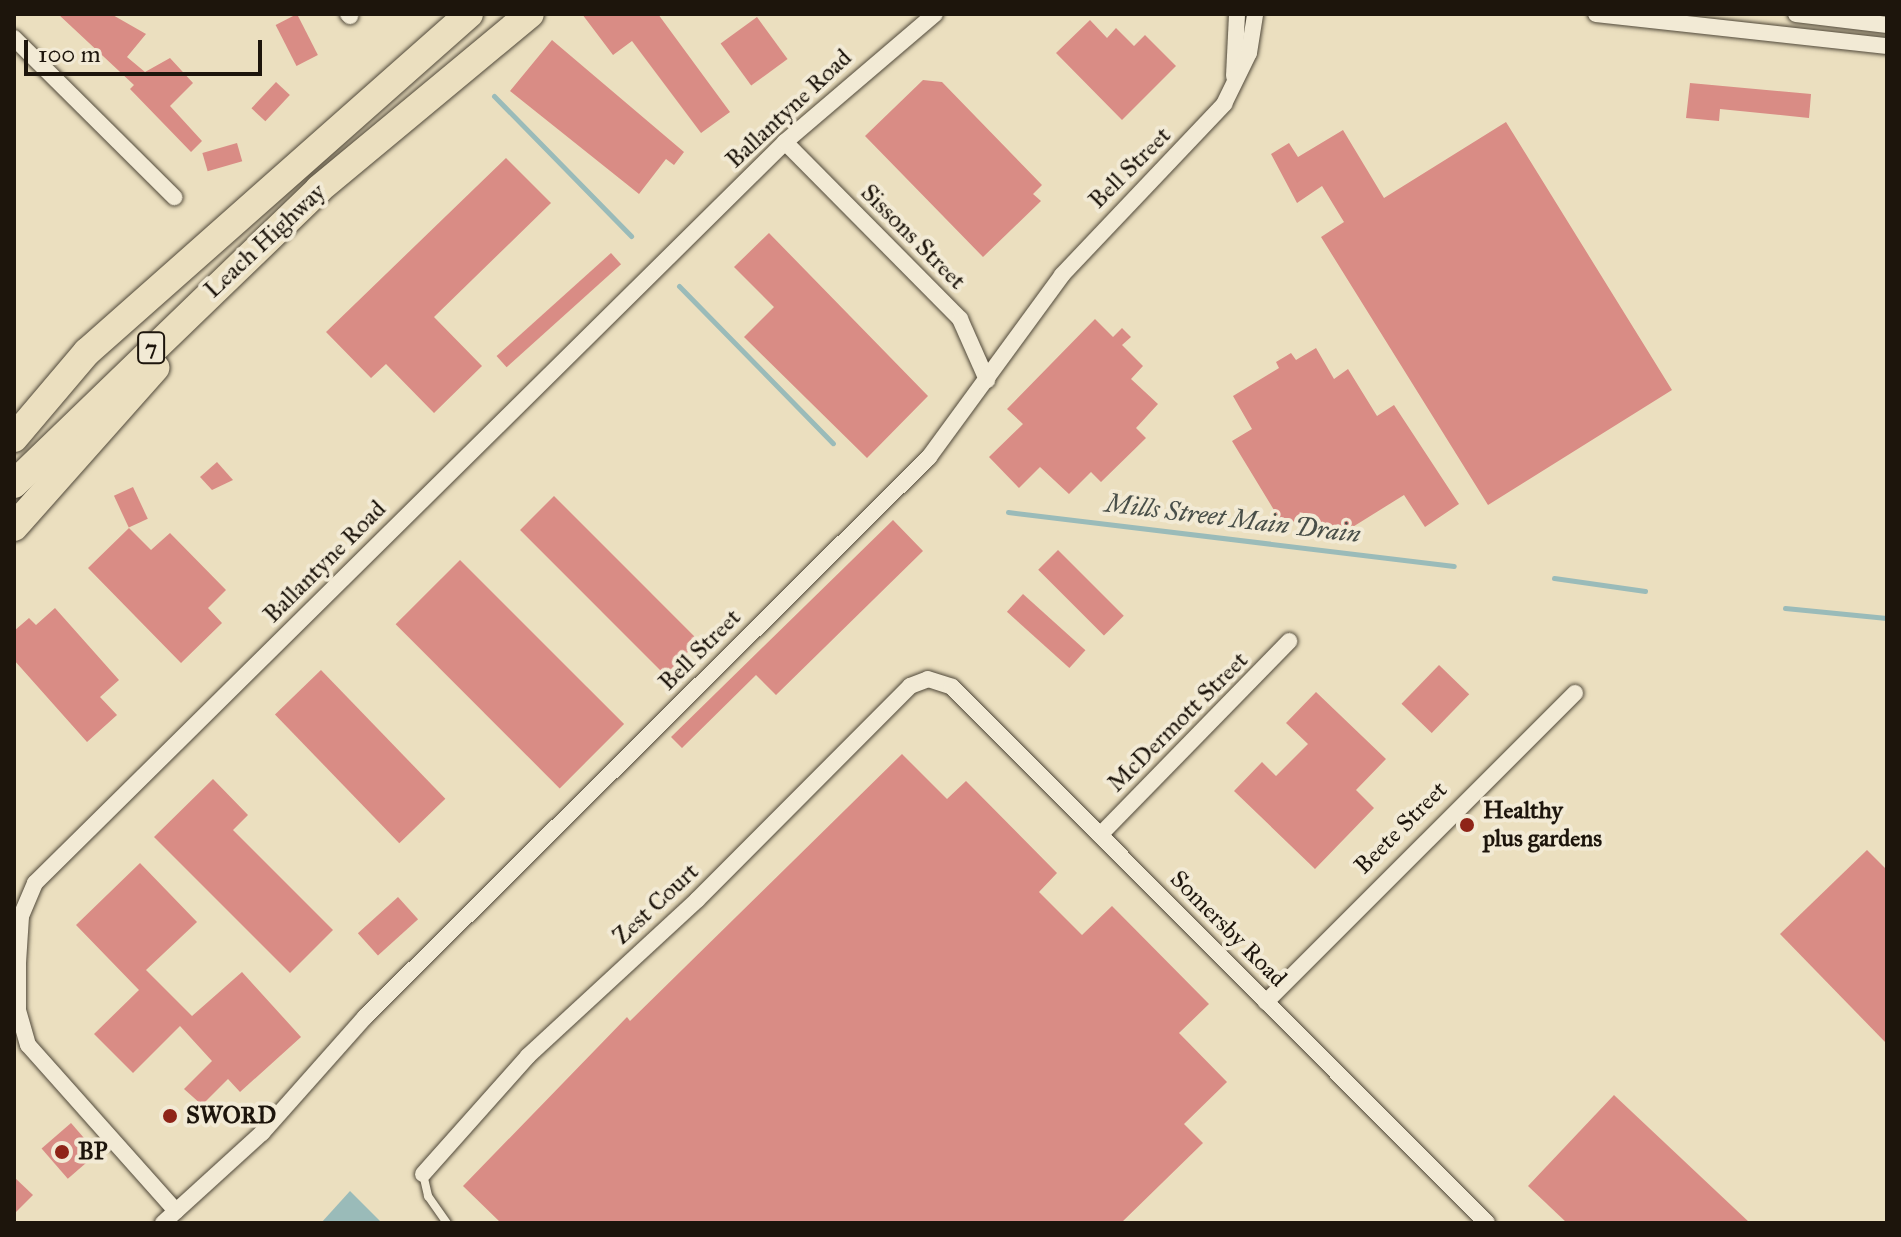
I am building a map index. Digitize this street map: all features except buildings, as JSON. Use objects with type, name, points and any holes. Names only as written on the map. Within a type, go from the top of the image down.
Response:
[{"type":"highway","name":"Leach Highway","points":[[14,438],[87,352],[469,14]]},
{"type":"highway","name":"Leach Highway","points":[[14,484],[292,215],[530,14]]},
{"type":"highway","points":[[14,527],[292,215]]},
{"type":"highway","points":[[14,414],[87,352]]},
{"type":"street","name":"Ballantyne Road","points":[[165,1218],[28,1045],[18,1011],[18,963],[21,916],[35,883],[785,142],[935,14]]},
{"type":"street","points":[[1233,89],[1237,14]]},
{"type":"street","name":"Bell Street","points":[[165,1218],[262,1133],[365,1017],[929,457],[1062,275],[1233,89],[1255,14]]},
{"type":"street","points":[[1596,14],[1887,46]]},
{"type":"street","points":[[1796,14],[1887,25]]},
{"type":"street","points":[[17,47],[174,197]]},
{"type":"street","name":"Sissons Street","points":[[785,142],[960,319],[987,380]]},
{"type":"street","name":"McDermott Street","points":[[1100,835],[1289,641]]},
{"type":"street","name":"Somersby Road","points":[[928,679],[952,687],[1487,1223]]},
{"type":"street","name":"Zest Court","points":[[423,1174],[528,1056],[697,900],[910,686],[928,679]]},
{"type":"street","name":"Beete Street","points":[[1266,1002],[1575,693]]},
{"type":"lane","points":[[423,1174],[428,1196],[447,1223]]},
{"type":"water","points":[[350,1191],[382,1223],[321,1223]]},
{"type":"waterway","name":"Mills Street Main Drain","points":[[494,96],[631,236]]},
{"type":"waterway","name":"Mills Street Main Drain","points":[[679,286],[833,443]]},
{"type":"waterway","name":"Mills Street Main Drain","points":[[1008,512],[1454,566]]},
{"type":"waterway","points":[[1554,578],[1645,591]]},
{"type":"waterway","name":"Mills Street Main Drain","points":[[1785,608],[1887,618]]},
{"type":"place","name":"Healthy plus gardens","points":[[1467,825]]},
{"type":"place","name":"SWORD","points":[[170,1116]]},
{"type":"place","name":"BP","points":[[62,1152]]}]
